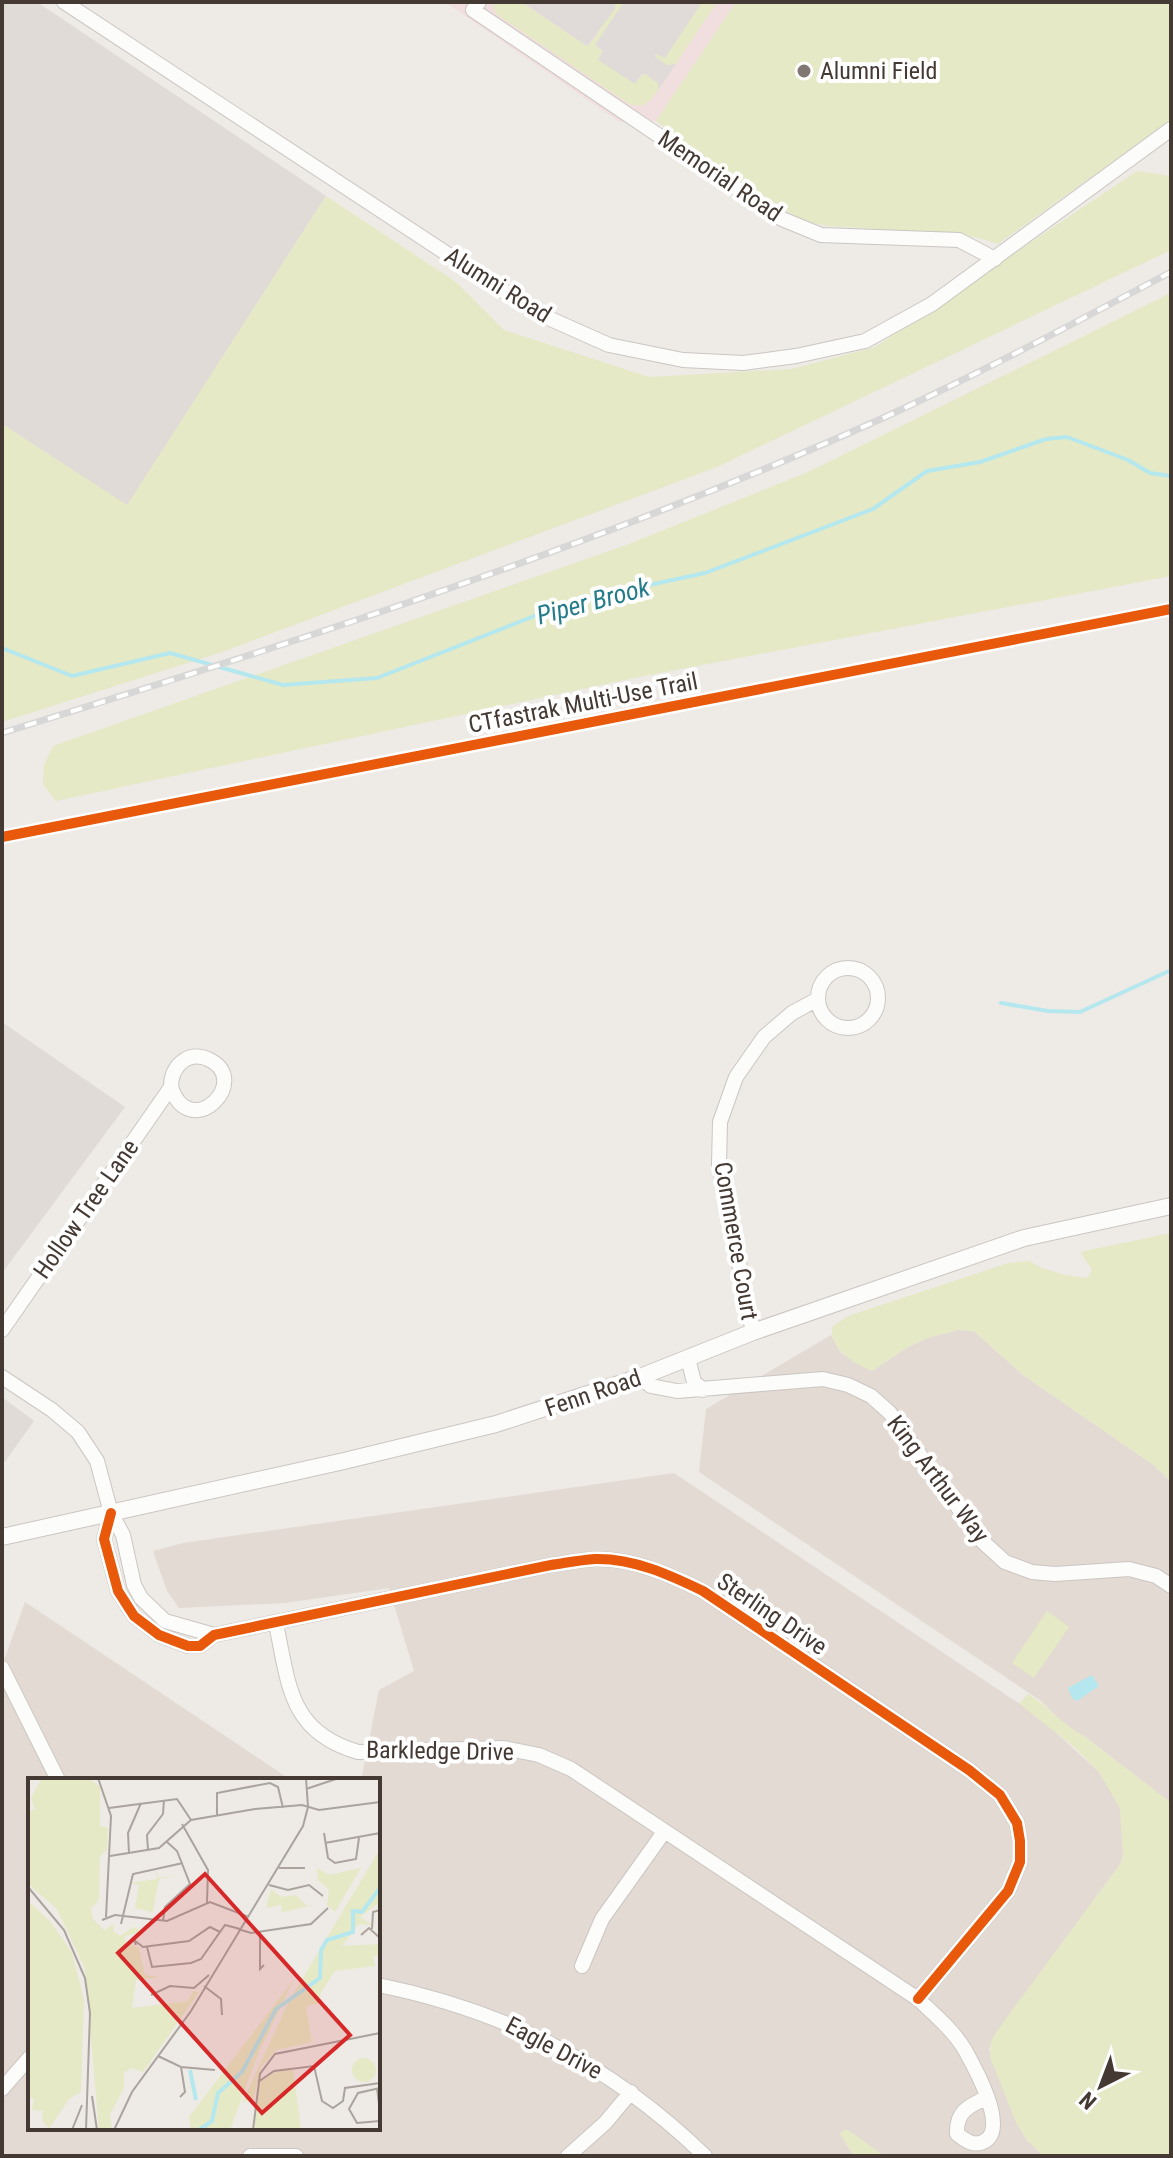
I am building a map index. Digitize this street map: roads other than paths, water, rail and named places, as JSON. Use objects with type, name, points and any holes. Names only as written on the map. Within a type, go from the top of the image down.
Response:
[{"type":"street","name":"Alumni Road","points":[[64,2],[537,313],[609,345],[683,360],[743,363],[796,356],[865,341],[932,304],[1171,129]]},
{"type":"street","name":"Memorial Road","points":[[476,6],[782,219],[821,235],[959,240],[995,259]]},
{"type":"street","name":"Commerce Court","points":[[851,968],[869,977],[878,995],[873,1014],[867,1021],[850,1028],[832,1023],[820,1008],[818,999],[819,989],[832,973],[851,968]]},
{"type":"street","name":"Commerce Court","points":[[753,1332],[719,1164],[720,1122],[736,1077],[764,1037],[792,1013],[818,999]]},
{"type":"street","name":"Hollow Tree Lane","points":[[2,1330],[171,1087]]},
{"type":"street","name":"Fenn Road","points":[[2,1537],[462,1433],[547,1409],[640,1377],[753,1332],[1024,1238],[1171,1206]]},
{"type":"street","points":[[688,1358],[694,1382],[703,1390]]},
{"type":"street","name":"Sterling Drive","points":[[2,1377],[52,1410],[78,1432],[97,1461],[111,1513],[123,1535],[134,1585],[141,1598],[165,1621],[214,1635],[551,1565],[597,1559],[632,1564],[665,1573],[703,1591],[969,1770],[1000,1795],[1017,1823],[1020,1862],[1008,1891],[918,1999]]},
{"type":"street","name":"King Arthur Way","points":[[640,1377],[651,1386],[663,1390],[703,1390],[823,1379],[848,1385],[871,1396],[890,1413],[982,1541],[1005,1562],[1032,1572],[1055,1574],[1129,1569],[1156,1576],[1171,1586]]},
{"type":"street","name":"Barkledge Drive","points":[[276,1624],[291,1695],[303,1717],[335,1745],[358,1752],[504,1748],[539,1755],[571,1769],[918,1999],[949,2028],[965,2051],[986,2098]]},
{"type":"street","points":[[2,1668],[57,1778]]},
{"type":"street","points":[[582,1966],[602,1919],[664,1832]]},
{"type":"street","name":"Eagle Drive","points":[[380,1985],[424,1994],[507,2022],[591,2064],[674,2125],[705,2156]]},
{"type":"street","points":[[2,2089],[28,2059]]},
{"type":"street","points":[[568,2156],[605,2123],[631,2092]]},
{"type":"street","points":[[250,2156],[296,2156]]},
{"type":"water","points":[[1092,1675],[1099,1686],[1077,1701],[1072,1698],[1068,1688]]},
{"type":"waterway","name":"Piper Brook","points":[[2,648],[72,676],[170,653],[283,685],[377,678],[570,602],[705,573],[873,509],[927,471],[980,462],[1046,439],[1067,437],[1128,460],[1150,473],[1171,476]]},
{"type":"waterway","points":[[1001,1003],[1048,1011],[1080,1012],[1169,971]]},
{"type":"railway","points":[[2,733],[337,627],[558,550],[667,508],[776,465],[920,401],[1171,272]]},
{"type":"place","name":"Alumni Field","points":[[804,71]]}]
